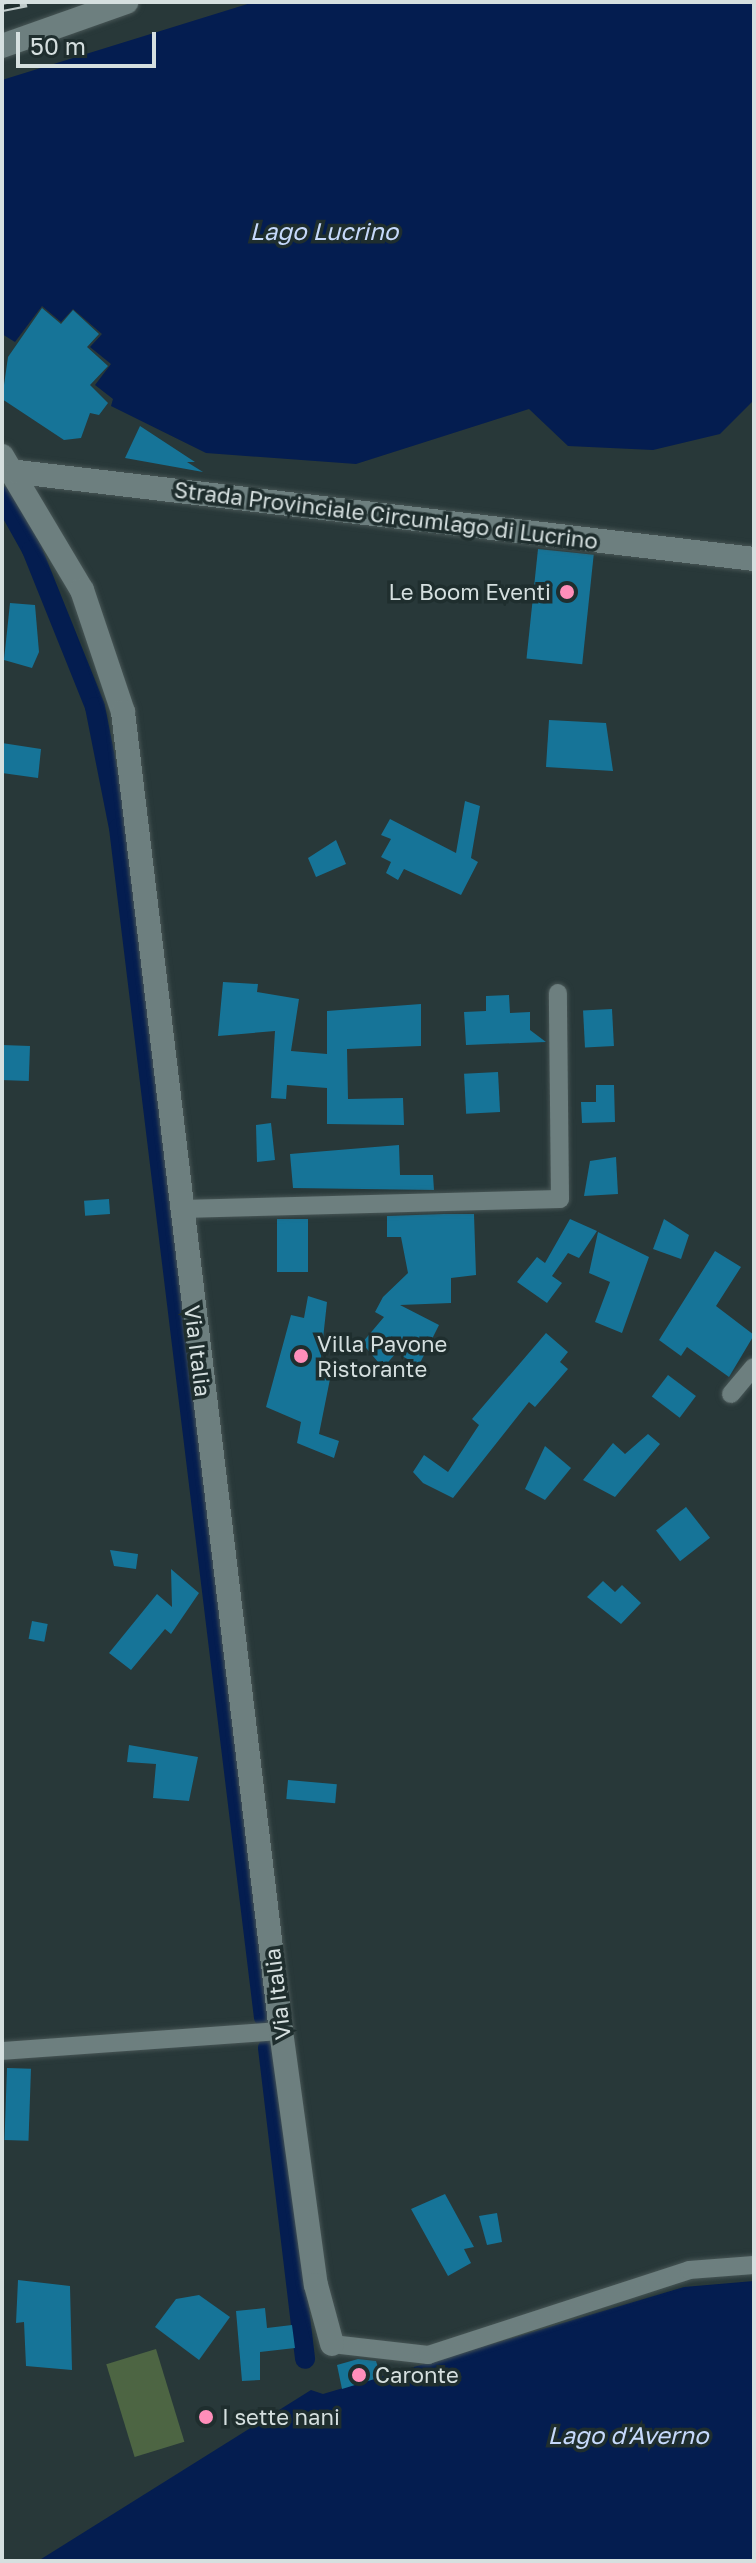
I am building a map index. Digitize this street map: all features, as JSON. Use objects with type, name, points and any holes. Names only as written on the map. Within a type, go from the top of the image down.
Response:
[{"type":"street","points":[[2,46],[126,2]]},
{"type":"street","name":"Strada Provinciale Circumlago di Lucrino","points":[[10,464],[754,559]]},
{"type":"street","name":"Via Italia","points":[[10,464],[82,590],[123,712],[281,2031],[316,2285],[332,2344],[428,2355],[689,2270],[754,2265]]},
{"type":"street","points":[[181,1209],[560,1199],[558,993]]},
{"type":"street","points":[[731,1394],[754,1367]]},
{"type":"street","points":[[2,2051],[281,2031]]},
{"type":"green space","points":[[156,2349],[184,2442],[135,2457],[106,2364]]},
{"type":"water","name":"Lago Lucrino","points":[[254,2],[754,2],[754,400],[720,434],[653,450],[568,446],[529,409],[356,464],[206,453],[111,406],[113,399],[95,385],[111,364],[90,347],[102,334],[73,309],[61,322],[42,306],[15,342],[2,334],[2,80]]},
{"type":"water","name":"Lago d'Averno","points":[[754,2281],[754,2561],[38,2561],[311,2390],[323,2394],[684,2287]]},
{"type":"building","points":[[42,308],[61,324],[73,310],[99,334],[87,347],[108,366],[90,385],[108,403],[99,415],[90,413],[81,438],[64,440],[2,399],[8,357]]},
{"type":"building","points":[[140,426],[195,462],[187,462],[203,472],[125,458]]},
{"type":"building","points":[[538,549],[594,555],[582,664],[527,658]]},
{"type":"building","points":[[10,603],[35,605],[39,652],[32,668],[4,660]]},
{"type":"building","points":[[549,720],[606,723],[613,771],[546,767]]},
{"type":"building","points":[[2,743],[41,749],[38,778],[2,773]]},
{"type":"building","points":[[465,801],[480,806],[471,858],[478,862],[461,895],[404,869],[398,880],[386,873],[391,862],[381,857],[391,839],[381,835],[390,819],[456,853]]},
{"type":"building","points":[[336,840],[346,864],[316,877],[308,858]]},
{"type":"building","points":[[223,982],[258,984],[257,992],[299,999],[291,1051],[327,1054],[327,1011],[421,1004],[421,1046],[347,1049],[348,1099],[403,1098],[404,1125],[327,1124],[327,1088],[287,1085],[286,1099],[271,1098],[275,1031],[218,1036]]},
{"type":"building","points":[[509,995],[510,1013],[530,1012],[530,1030],[546,1042],[466,1045],[464,1012],[486,1011],[486,996]]},
{"type":"building","points":[[612,1009],[614,1046],[585,1047],[583,1011]]},
{"type":"building","points":[[2,1045],[30,1046],[29,1081],[2,1080]]},
{"type":"building","points":[[498,1072],[500,1112],[466,1114],[464,1074]]},
{"type":"building","points":[[596,1085],[614,1085],[615,1122],[582,1123],[581,1102],[596,1102]]},
{"type":"building","points":[[271,1123],[275,1160],[257,1162],[256,1125]]},
{"type":"building","points":[[399,1145],[400,1175],[433,1175],[434,1190],[293,1188],[290,1154]]},
{"type":"building","points":[[616,1157],[618,1194],[584,1196],[590,1161]]},
{"type":"building","points":[[109,1199],[110,1214],[85,1216],[84,1201]]},
{"type":"building","points":[[474,1214],[476,1275],[451,1278],[451,1303],[400,1305],[439,1325],[419,1365],[396,1353],[383,1368],[362,1343],[384,1317],[375,1312],[383,1297],[408,1273],[401,1237],[387,1237],[387,1216]]},
{"type":"building","points":[[277,1219],[308,1219],[308,1272],[277,1272]]},
{"type":"building","points":[[570,1219],[597,1231],[579,1258],[568,1253],[552,1276],[562,1283],[547,1303],[517,1282],[537,1257],[545,1263]]},
{"type":"building","points":[[664,1219],[689,1235],[681,1259],[653,1249]]},
{"type":"building","points":[[598,1232],[649,1257],[622,1333],[595,1322],[610,1282],[589,1273]]},
{"type":"building","points":[[715,1251],[741,1267],[716,1306],[754,1335],[729,1377],[687,1347],[681,1356],[659,1340]]},
{"type":"building","points":[[308,1296],[327,1302],[321,1357],[323,1368],[332,1369],[319,1434],[339,1441],[334,1458],[297,1443],[301,1422],[266,1407],[291,1315],[304,1318]]},
{"type":"building","points":[[546,1333],[568,1352],[560,1362],[568,1369],[535,1407],[529,1402],[453,1498],[423,1483],[413,1472],[424,1455],[448,1472],[479,1425],[472,1419]]},
{"type":"building","points":[[668,1375],[696,1396],[680,1418],[652,1397]]},
{"type":"building","points":[[648,1434],[660,1444],[615,1497],[583,1480],[613,1443],[625,1454]]},
{"type":"building","points":[[545,1446],[571,1468],[545,1500],[525,1489]]},
{"type":"building","points":[[686,1507],[710,1538],[680,1561],[656,1530]]},
{"type":"building","points":[[110,1550],[138,1554],[136,1569],[114,1566]]},
{"type":"building","points":[[171,1569],[199,1593],[171,1634],[165,1629],[131,1670],[109,1653],[157,1594],[172,1607]]},
{"type":"building","points":[[603,1581],[615,1592],[622,1585],[641,1603],[621,1624],[587,1597]]},
{"type":"building","points":[[32,1621],[48,1624],[44,1642],[29,1639]]},
{"type":"building","points":[[129,1745],[198,1757],[189,1801],[153,1798],[156,1764],[127,1762]]},
{"type":"building","points":[[288,1780],[337,1784],[335,1803],[286,1799]]},
{"type":"building","points":[[7,2068],[31,2069],[28,2141],[4,2140]]},
{"type":"building","points":[[445,2194],[474,2247],[464,2249],[471,2263],[448,2276],[411,2209]]},
{"type":"building","points":[[497,2213],[502,2242],[487,2245],[479,2216]]},
{"type":"building","points":[[18,2280],[70,2286],[72,2370],[26,2366],[24,2322],[16,2323]]},
{"type":"building","points":[[199,2295],[230,2317],[199,2360],[155,2327],[176,2299]]},
{"type":"building","points":[[265,2308],[267,2328],[292,2325],[295,2348],[260,2352],[260,2380],[242,2381],[236,2311]]},
{"type":"building","name":"Caronte","points":[[358,2359],[376,2361],[381,2377],[342,2389],[337,2365]]},
{"type":"waterway","points":[[2,496],[32,550],[95,707],[119,828],[264,2017]]},
{"type":"waterway","points":[[268,2048],[305,2359]]},
{"type":"railway","points":[[2,7],[27,2]]},
{"type":"place","name":"Le Boom Eventi","points":[[567,592]]},
{"type":"place","name":"Villa Pavone Ristorante","points":[[301,1356]]},
{"type":"place","name":"Caronte","points":[[359,2375]]},
{"type":"place","name":"I sette nani","points":[[206,2417]]}]
